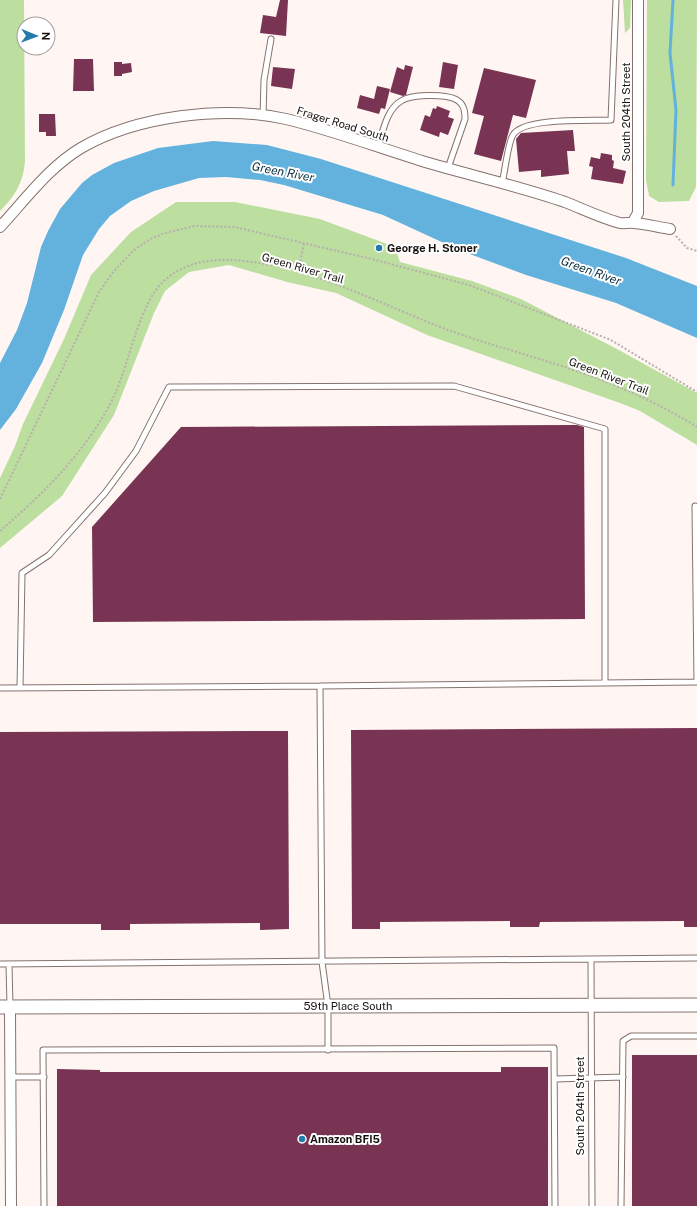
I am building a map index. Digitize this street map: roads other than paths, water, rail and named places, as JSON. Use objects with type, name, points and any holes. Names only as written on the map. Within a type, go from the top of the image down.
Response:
[{"type":"street","name":"South 204th Street","points":[[633,222],[638,213],[638,0]]},
{"type":"street","name":"Frager Road South","points":[[0,227],[61,163],[79,149],[109,134],[142,123],[181,117],[229,114],[263,116],[301,123],[565,202],[621,224],[633,222],[670,229]]},
{"type":"street","name":"59th Place South","points":[[5,1007],[697,1006]]},
{"type":"street","points":[[5,1007],[11,1077],[11,1206]]},
{"type":"lane","points":[[502,183],[513,135],[519,129],[533,123],[611,120],[616,0]]},
{"type":"lane","points":[[263,116],[264,80],[271,39]]},
{"type":"lane","points":[[378,147],[388,118],[400,101],[409,97],[420,95],[455,98],[462,104],[465,111],[465,119],[448,168]]},
{"type":"lane","points":[[20,688],[22,573],[49,555],[105,493],[136,451],[169,387],[454,386],[605,428],[605,683]]},
{"type":"lane","points":[[0,688],[697,682],[695,506]]},
{"type":"lane","points":[[320,686],[322,962],[328,1006],[328,1050]]},
{"type":"lane","points":[[0,964],[697,958]]},
{"type":"lane","name":"South 204th Street","points":[[591,959],[592,1206]]},
{"type":"lane","points":[[5,1007],[9,965]]},
{"type":"lane","points":[[621,1206],[623,1041],[631,1036],[697,1036]]},
{"type":"lane","points":[[44,1206],[43,1050],[554,1048],[555,1206]]},
{"type":"lane","points":[[11,1077],[44,1077]]},
{"type":"lane","points":[[554,1079],[622,1077]]},
{"type":"water","name":"Green River","points":[[213,141],[267,145],[321,159],[626,258],[697,286],[697,338],[616,303],[526,275],[459,250],[383,215],[284,185],[260,180],[226,177],[199,178],[154,191],[131,201],[110,216],[99,229],[83,255],[64,310],[42,363],[16,409],[0,430],[0,363],[17,330],[27,303],[41,247],[60,209],[82,183],[92,175],[114,163],[158,148]]},
{"type":"waterway","points":[[673,0],[670,53],[676,110],[673,185]]},
{"type":"place","name":"George H. Stoner","points":[[379,248]]},
{"type":"place","name":"Amazon BFI5","points":[[302,1139]]}]
